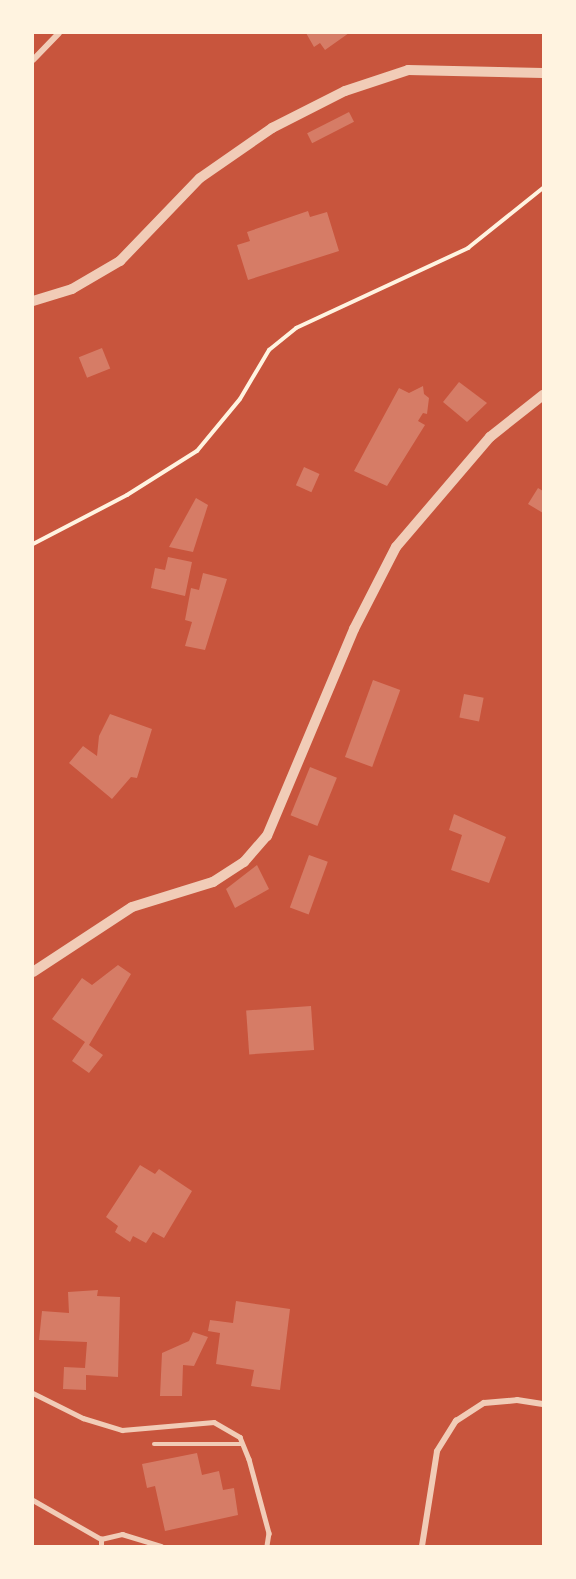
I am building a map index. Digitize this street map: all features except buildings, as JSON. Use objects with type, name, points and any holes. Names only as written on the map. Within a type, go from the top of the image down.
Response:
[{"type":"street","points":[[33,60],[59,33]]},
{"type":"street","points":[[33,301],[72,289],[120,261],[200,178],[272,128],[345,91],[408,70],[543,72]]},
{"type":"street","points":[[33,972],[132,907],[213,882],[244,862],[267,836],[354,629],[396,547],[490,437],[543,395]]},
{"type":"street","points":[[422,1546],[437,1451],[456,1421],[484,1403],[517,1400],[543,1404]]},
{"type":"lane","points":[[33,1393],[82,1418],[122,1430],[214,1422],[240,1437],[269,1533],[267,1546]]},
{"type":"lane","points":[[154,1444],[242,1444]]},
{"type":"lane","points":[[33,1500],[102,1539],[122,1534],[161,1546]]},
{"type":"lane","points":[[101,1546],[102,1539]]},
{"type":"path","points":[[33,544],[127,495],[197,451],[240,399],[269,350],[296,328],[468,248],[543,188]]}]
